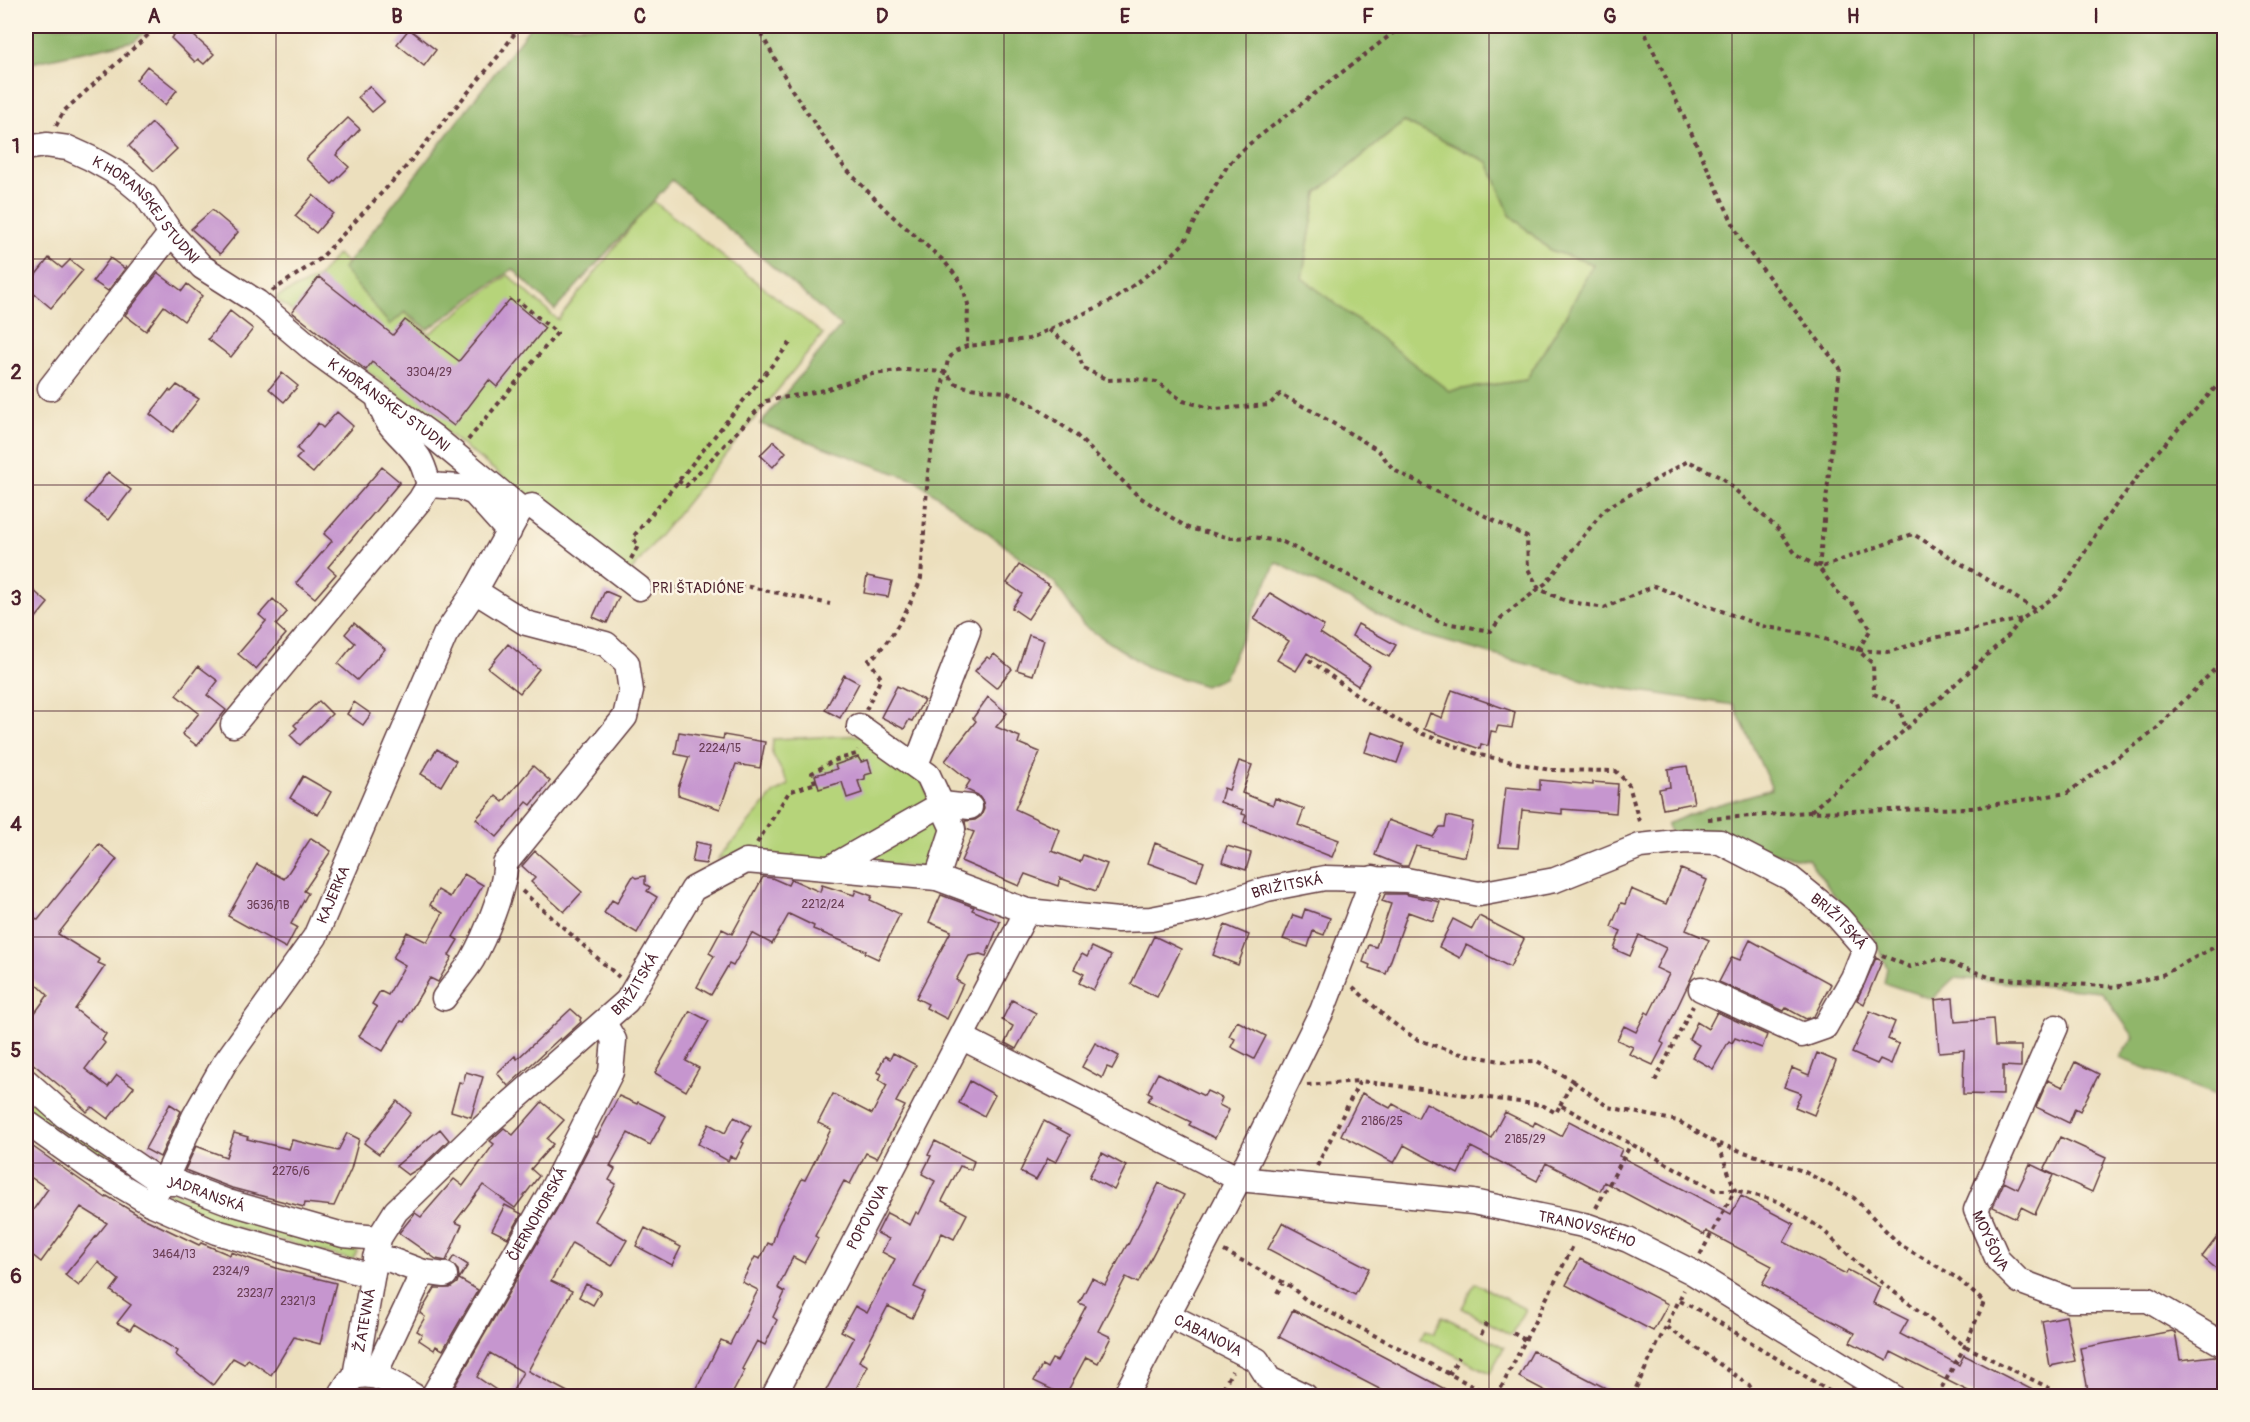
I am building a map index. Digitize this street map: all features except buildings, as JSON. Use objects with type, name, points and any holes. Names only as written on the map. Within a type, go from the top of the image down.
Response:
[{"type":"street","name":"K HORANSKEJ STUDNI","points":[[36,147],[68,148],[122,176],[147,196],[171,233],[202,267],[257,302]]},
{"type":"street","points":[[50,388],[171,233]]},
{"type":"street","name":"K HORÁNSKEJ STUDNI","points":[[257,302],[316,352],[434,437],[521,509]]},
{"type":"street","points":[[378,397],[385,419],[420,460],[429,485]]},
{"type":"street","points":[[429,485],[452,486],[474,493],[508,532]]},
{"type":"street","points":[[238,709],[420,500],[429,485]]},
{"type":"street","name":"PRI ŠTADIÓNE","points":[[521,509],[532,506],[639,588]]},
{"type":"street","name":"KAJERKA","points":[[156,1193],[194,1117],[224,1064],[315,937],[445,635],[476,591],[521,509]]},
{"type":"street","points":[[444,998],[472,960],[496,906],[506,876],[505,864],[625,717],[631,692],[627,663],[606,644],[526,623],[476,591]]},
{"type":"street","points":[[916,765],[968,631]]},
{"type":"street","points":[[859,726],[928,775],[953,829],[937,878]]},
{"type":"street","points":[[830,868],[942,804],[970,807]]},
{"type":"street","name":"BRIŽITSKÁ","points":[[375,1257],[396,1211],[472,1137],[627,1001],[693,889],[746,861],[937,878],[1028,911],[1118,920],[1151,919],[1208,908],[1270,888],[1325,878],[1406,880],[1479,894],[1555,880],[1640,846],[1685,841],[1720,842],[1790,878],[1837,916],[1865,948],[1853,978],[1825,1027],[1802,1035],[1701,989]]},
{"type":"street","points":[[1125,1396],[1239,1179],[1322,1011],[1373,878]]},
{"type":"street","name":"POPOVOVA","points":[[774,1396],[1028,911]]},
{"type":"street","name":"ČIERNOHORSKÁ","points":[[433,1396],[549,1195],[611,1072],[614,1040],[604,1023]]},
{"type":"street","name":"MOYŠOVA","points":[[2056,1028],[1976,1210],[1998,1260],[2019,1281],[2070,1300],[2148,1300],[2224,1344]]},
{"type":"street","points":[[963,1038],[1239,1179]]},
{"type":"street","name":"JADRANSKÁ","points":[[26,1081],[156,1193],[216,1232],[375,1257]]},
{"type":"street","name":"JADRANSKÁ","points":[[26,1122],[92,1168],[156,1193],[178,1183],[228,1202],[343,1235],[375,1257]]},
{"type":"street","name":"TRANOVSKÉHO","points":[[1239,1179],[1473,1202],[1588,1226],[1628,1240],[1682,1267],[1892,1396]]},
{"type":"street","points":[[375,1257],[434,1273],[364,1376],[390,1382],[414,1396]]},
{"type":"street","name":"ŽATEVNÁ","points":[[340,1396],[348,1383],[364,1376],[375,1257]]},
{"type":"street","name":"CABANOVA","points":[[1168,1315],[1257,1360],[1269,1379],[1305,1396]]},
{"type":"path","points":[[36,147],[64,111],[158,26]]},
{"type":"path","points":[[257,302],[320,259],[404,169],[500,54],[520,26]]},
{"type":"path","points":[[757,26],[792,90],[844,167],[889,213],[944,261],[961,282],[968,304],[967,346]]},
{"type":"path","points":[[746,861],[789,792],[816,783],[812,773],[833,761],[856,754],[863,740],[859,726],[882,678],[869,660],[876,656],[889,638],[916,593],[921,578],[928,472],[938,405],[948,360],[955,351],[967,346],[1029,339],[1115,299],[1168,259],[1184,243],[1228,165],[1248,145],[1402,26]]},
{"type":"path","points":[[1642,26],[1743,243],[1840,368],[1819,568]]},
{"type":"path","points":[[470,438],[557,333],[517,300]]},
{"type":"path","points":[[1049,330],[1078,352],[1083,368],[1108,380],[1135,379],[1157,382],[1183,401],[1215,409],[1269,405],[1280,394],[1378,450],[1394,470],[1527,537],[1528,569],[1539,589],[1566,601],[1604,608],[1654,585],[1762,626],[1812,635],[1858,650],[1887,652],[1934,638],[2022,619]]},
{"type":"path","points":[[633,537],[790,343]]},
{"type":"path","points":[[678,481],[686,486],[766,401],[825,390],[872,374],[907,370],[946,372],[954,382],[969,388],[1006,392],[1033,405],[1076,435],[1138,496],[1188,528],[1231,538],[1252,537],[1283,542],[1440,622],[1491,631],[1501,618],[1546,583],[1605,509],[1688,461],[1722,478],[1778,529],[1795,553],[1819,568],[1840,595],[1852,603],[1871,629],[1858,650]]},
{"type":"path","points":[[2224,378],[2152,458],[2103,522],[2070,578],[2057,595],[2022,619],[2008,635],[1906,729],[1810,812],[1972,808],[2067,793],[2153,732],[2214,670],[2224,652]]},
{"type":"path","points":[[1819,568],[1913,534],[2036,610]]},
{"type":"path","name":"PRI ŠTADIÓNE","points":[[639,588],[745,586],[830,604]]},
{"type":"path","points":[[1858,650],[1873,663],[1874,694],[1898,704],[1906,729]]},
{"type":"path","points":[[1309,660],[1371,705],[1420,733],[1480,755],[1550,770],[1616,771],[1629,785],[1640,821],[1640,846]]},
{"type":"path","points":[[506,876],[621,978],[627,1001]]},
{"type":"path","points":[[1865,948],[1910,966],[1939,959],[1992,978],[2116,987],[2162,975],[2224,942]]},
{"type":"path","points":[[1337,972],[1389,1020],[1416,1039],[1457,1053],[1506,1062],[1537,1061],[1573,1081],[1608,1107],[1678,1121],[1718,1144],[1803,1171],[1854,1198],[1899,1244],[1957,1278],[1984,1302],[1965,1346],[1937,1396]]},
{"type":"path","points":[[1655,1081],[1701,989]]},
{"type":"path","points":[[1298,1085],[1360,1081],[1542,1106],[1556,1113],[1573,1081]]},
{"type":"path","points":[[1314,1171],[1360,1081]]},
{"type":"path","points":[[1560,1105],[1715,1190],[1735,1190],[1778,1201],[1822,1229],[1860,1266],[1965,1346],[2057,1392],[2058,1396]]},
{"type":"path","points":[[1604,1193],[1631,1144]]},
{"type":"path","points":[[1703,1248],[1735,1190],[1718,1144]]},
{"type":"path","points":[[1497,1396],[1574,1244]]},
{"type":"path","points":[[1218,1248],[1283,1283],[1306,1300],[1492,1396]]},
{"type":"path","points":[[1277,1293],[1283,1283]]},
{"type":"path","points":[[1632,1396],[1680,1301],[1704,1313],[1837,1396]]},
{"type":"path","points":[[1481,1335],[1487,1322]]},
{"type":"path","points":[[1666,1327],[1749,1385],[1755,1396]]},
{"type":"path","points":[[1512,1333],[1526,1340]]},
{"type":"path","points":[[1449,1375],[1459,1357]]},
{"type":"path","points":[[1219,1396],[1233,1370]]},
{"type":"green space","points":[[26,26],[153,26],[134,41],[26,64]]},
{"type":"green space","points":[[531,26],[2224,26],[2224,1098],[2119,1058],[2134,1037],[2101,991],[1954,978],[1932,999],[1884,983],[1887,968],[1870,930],[1855,924],[1808,859],[1778,854],[1702,833],[1673,835],[1667,824],[1706,808],[1772,789],[1734,705],[1605,686],[1412,632],[1276,562],[1224,678],[1205,686],[1147,667],[1083,625],[1056,584],[917,481],[760,424],[841,326],[672,180],[555,310],[513,269],[428,329],[405,312],[390,325],[343,269]],"holes":[[[1404,122],[1488,162],[1510,215],[1550,250],[1593,264],[1568,312],[1526,380],[1449,391],[1302,278],[1317,193]]]},
{"type":"green space","points":[[1404,122],[1488,162],[1510,215],[1550,250],[1593,264],[1568,312],[1526,380],[1449,391],[1302,278],[1317,193]]},
{"type":"green space","points":[[652,200],[823,334],[628,575],[275,298],[319,277],[337,254],[429,334],[508,275],[558,320]]},
{"type":"green space","points":[[865,735],[921,778],[941,829],[929,867],[744,855],[718,859],[774,793],[789,785],[772,753],[773,739]]},
{"type":"green space","points":[[26,1089],[146,1184],[145,1187],[98,1160],[26,1109]]},
{"type":"green space","points":[[169,1191],[354,1247],[357,1252],[352,1260],[209,1220],[172,1205],[166,1196]]},
{"type":"green space","points":[[1475,1283],[1525,1309],[1511,1335],[1462,1308]]},
{"type":"green space","points":[[1442,1316],[1504,1347],[1490,1373],[1421,1338],[1426,1329],[1434,1333]]}]
